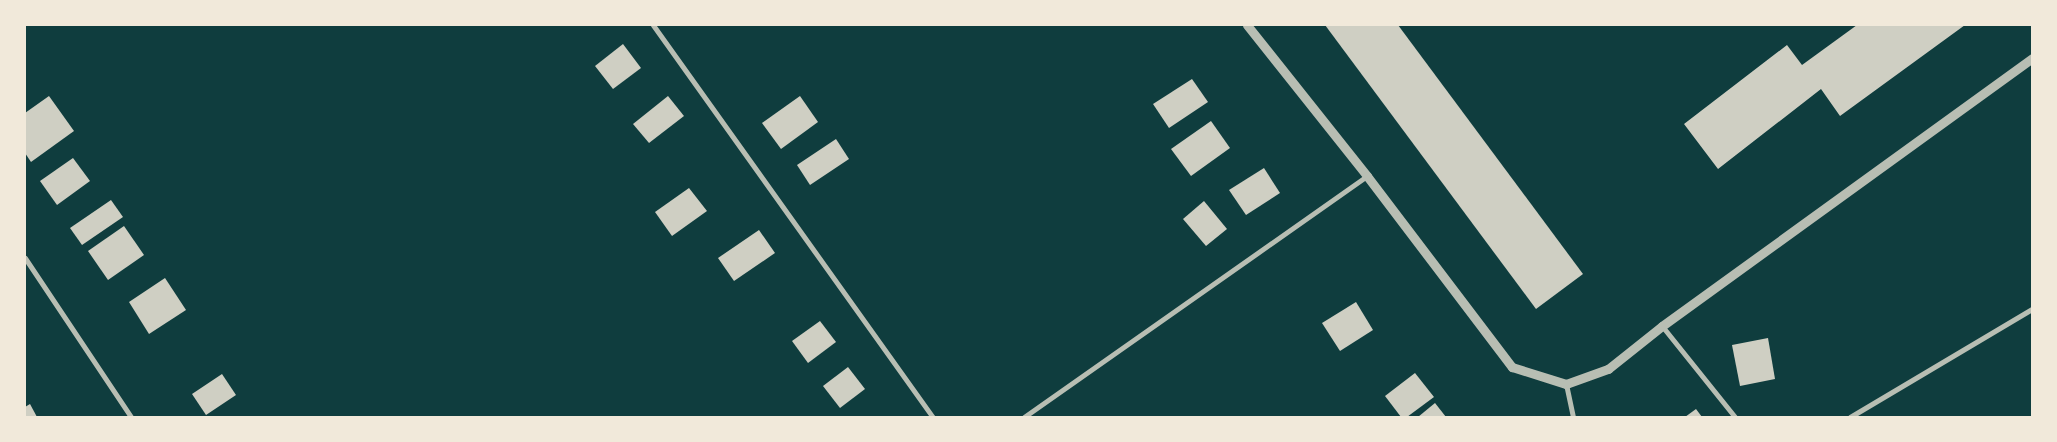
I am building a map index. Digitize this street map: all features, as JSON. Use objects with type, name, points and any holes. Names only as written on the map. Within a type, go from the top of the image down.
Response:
[{"type":"street","points":[[653,25],[933,417]]},
{"type":"street","points":[[1247,25],[1367,176],[1512,367],[1566,384],[1608,369],[1662,326],[2032,58]]},
{"type":"street","points":[[1024,417],[1367,176]]},
{"type":"street","points":[[25,258],[131,417]]},
{"type":"street","points":[[1850,417],[2032,309]]},
{"type":"street","points":[[1662,326],[1735,417]]},
{"type":"street","points":[[1566,384],[1572,417]]},
{"type":"building","points":[[1325,25],[1398,25],[1583,274],[1536,309]]},
{"type":"building","points":[[1857,25],[1965,25],[1840,116],[1821,89],[1718,169],[1684,124],[1787,45],[1802,65]]},
{"type":"building","points":[[623,44],[641,68],[613,89],[595,66]]},
{"type":"building","points":[[1192,79],[1208,102],[1169,128],[1153,104]]},
{"type":"building","points":[[49,96],[74,131],[31,162],[25,153],[25,113]]},
{"type":"building","points":[[668,96],[684,116],[649,143],[633,124]]},
{"type":"building","points":[[800,96],[818,122],[781,149],[762,123]]},
{"type":"building","points":[[1211,121],[1230,148],[1191,176],[1171,149]]},
{"type":"building","points":[[836,139],[849,159],[810,185],[797,165]]},
{"type":"building","points":[[73,158],[90,181],[57,205],[40,181]]},
{"type":"building","points":[[1264,168],[1280,193],[1246,215],[1229,190]]},
{"type":"building","points":[[689,188],[707,211],[672,236],[655,212]]},
{"type":"building","points":[[111,200],[123,217],[82,245],[70,228]]},
{"type":"building","points":[[1204,201],[1227,229],[1206,246],[1183,219]]},
{"type":"building","points":[[124,226],[144,255],[108,280],[88,251]]},
{"type":"building","points":[[759,230],[775,253],[734,281],[718,258]]},
{"type":"building","points":[[165,278],[186,310],[149,334],[129,302]]},
{"type":"building","points":[[1356,302],[1373,330],[1340,351],[1322,323]]},
{"type":"building","points":[[820,321],[836,342],[808,363],[792,341]]},
{"type":"building","points":[[1768,338],[1775,379],[1740,386],[1732,345]]},
{"type":"building","points":[[848,367],[865,389],[840,408],[823,386]]},
{"type":"building","points":[[1415,373],[1434,397],[1407,417],[1401,417],[1385,396]]},
{"type":"building","points":[[222,374],[236,395],[206,415],[192,394]]},
{"type":"building","points":[[1435,403],[1446,417],[1418,417]]},
{"type":"building","points":[[30,404],[37,417],[25,417],[25,407]]},
{"type":"building","points":[[1696,409],[1702,417],[1685,417]]}]
